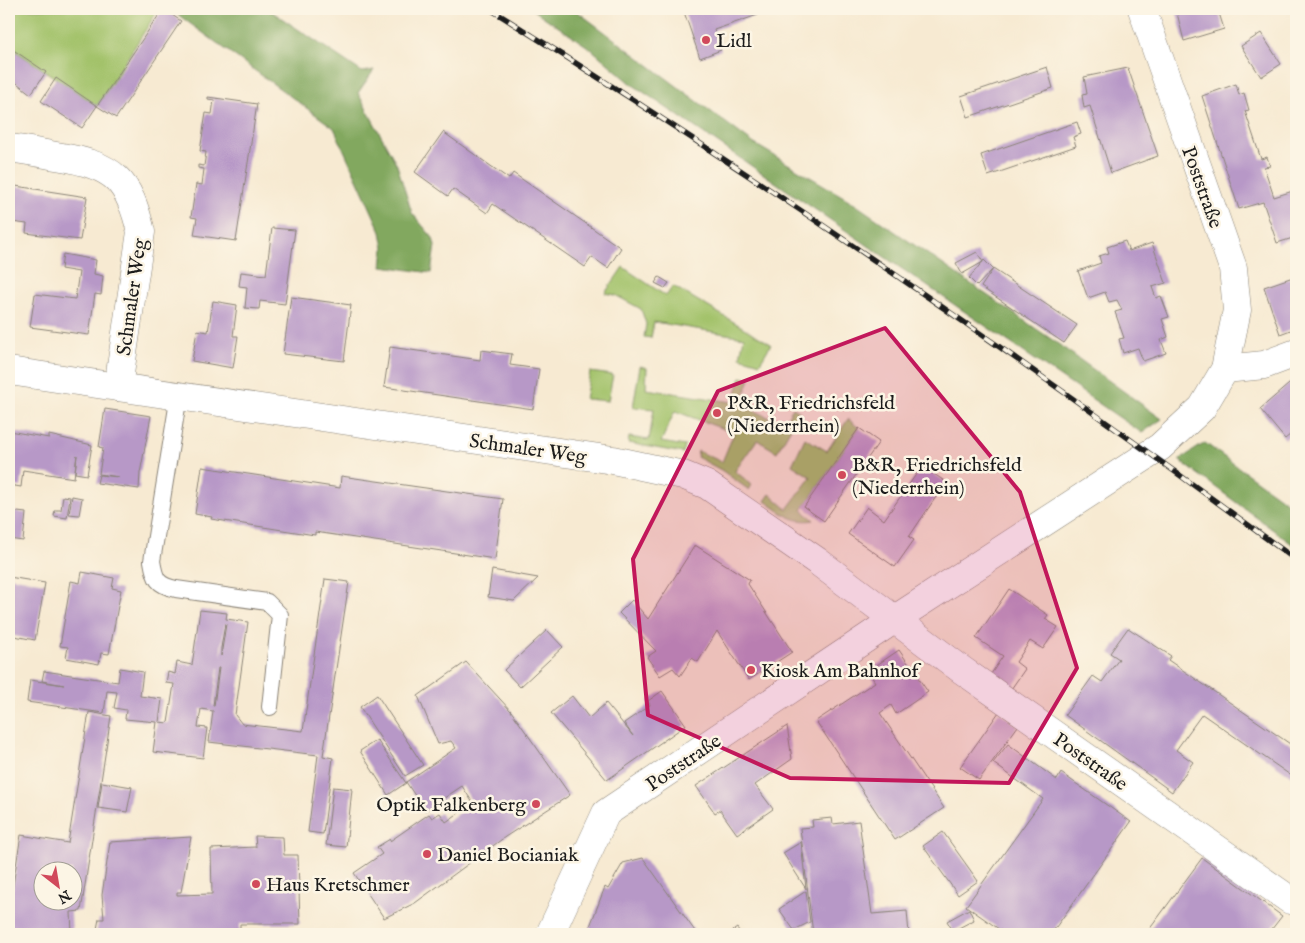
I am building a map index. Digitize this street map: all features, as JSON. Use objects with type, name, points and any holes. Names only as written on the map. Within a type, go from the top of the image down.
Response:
[{"type":"street","name":"Poststraße","points":[[550,934],[606,813],[895,619],[1160,447],[1202,408],[1225,369],[1237,310],[1233,268],[1203,188],[1142,9]]},
{"type":"street","name":"Schmaler Weg","points":[[9,148],[88,162],[108,170],[126,189],[136,208],[141,232],[118,387]]},
{"type":"street","points":[[1225,369],[1264,365],[1296,353]]},
{"type":"street","name":"Schmaler Weg","points":[[9,371],[613,460],[683,474],[707,486],[895,619]]},
{"type":"street","name":"Poststraße","points":[[895,619],[962,670],[1290,900]]},
{"type":"lane","points":[[179,395],[152,561],[155,579],[163,586],[176,589],[267,602],[280,615],[270,707]]},
{"type":"highlighted area","points":[[885,328],[1020,492],[1077,668],[1009,783],[790,778],[648,715],[633,559],[718,391]]},
{"type":"green space","points":[[9,9],[159,9],[97,106],[9,47]]},
{"type":"green space","points":[[170,9],[268,9],[362,72],[374,70],[358,93],[397,165],[412,213],[433,238],[435,246],[431,273],[382,266],[384,248],[381,232],[334,128]]},
{"type":"green space","points":[[532,9],[574,9],[753,143],[849,200],[1054,341],[1162,419],[1142,433],[633,85],[591,49]]},
{"type":"green space","points":[[623,267],[666,296],[673,286],[771,344],[760,363],[740,357],[744,337],[654,322],[651,338],[644,337],[646,324],[641,309],[615,295],[605,293]]},
{"type":"green space","points":[[640,366],[647,368],[646,389],[733,402],[741,377],[750,379],[741,404],[783,424],[793,408],[800,412],[777,452],[757,440],[735,471],[752,485],[749,490],[721,470],[697,457],[698,451],[722,462],[734,433],[675,411],[661,442],[685,446],[683,453],[628,443],[629,437],[649,440],[654,409],[633,407]]},
{"type":"green space","points":[[590,372],[613,375],[608,401],[585,399]]},
{"type":"green space","points":[[848,419],[859,428],[802,510],[814,520],[793,519],[765,501],[770,494],[787,509],[811,477],[792,465],[805,438],[827,451]]},
{"type":"green space","points":[[1205,443],[1296,509],[1296,547],[1179,460]]},
{"type":"building","points":[[163,9],[181,21],[116,118],[97,106]]},
{"type":"building","name":"Lidl","points":[[683,9],[775,9],[714,30],[721,50],[700,58]]},
{"type":"building","points":[[1176,9],[1212,9],[1214,15],[1219,13],[1224,29],[1184,41]]},
{"type":"building","points":[[1261,33],[1281,64],[1261,77],[1241,46]]},
{"type":"building","points":[[9,47],[46,72],[31,94],[9,77]]},
{"type":"building","points":[[1047,67],[1053,88],[968,117],[961,96]]},
{"type":"building","points":[[1128,68],[1158,156],[1111,173],[1090,106],[1084,108],[1082,95],[1087,94],[1084,77]]},
{"type":"building","points":[[56,78],[97,106],[82,128],[41,101]]},
{"type":"building","points":[[1236,84],[1239,95],[1244,93],[1249,110],[1245,111],[1261,159],[1267,157],[1270,166],[1264,167],[1274,197],[1296,190],[1296,237],[1277,243],[1263,202],[1239,209],[1202,96]]},
{"type":"building","points":[[208,97],[257,104],[236,241],[194,235],[197,218],[191,217],[196,184],[202,185],[204,169],[198,168],[198,165],[204,166],[206,152],[200,151],[206,113],[212,114],[214,100],[208,99]]},
{"type":"building","points":[[1077,122],[1081,134],[1073,137],[1076,146],[988,176],[981,155]]},
{"type":"building","points":[[443,132],[509,179],[513,173],[621,248],[608,268],[592,257],[585,267],[493,204],[487,213],[453,189],[448,196],[415,172]]},
{"type":"building","points":[[9,185],[87,197],[80,240],[26,233],[27,224],[12,222],[11,227],[9,226]]},
{"type":"building","points":[[272,228],[295,230],[285,304],[260,301],[259,309],[245,308],[247,287],[239,286],[241,272],[266,275]]},
{"type":"building","points":[[1125,241],[1129,251],[1152,243],[1166,283],[1152,287],[1156,298],[1161,296],[1169,317],[1162,319],[1168,337],[1161,340],[1166,353],[1143,361],[1138,348],[1123,353],[1119,339],[1124,338],[1115,312],[1122,310],[1117,300],[1109,302],[1105,292],[1088,298],[1078,271],[1101,263],[1099,256],[1109,253],[1107,247]]},
{"type":"building","points":[[977,252],[983,262],[962,274],[956,263]]},
{"type":"building","points":[[63,254],[96,260],[94,274],[103,276],[101,295],[95,294],[89,335],[30,327],[35,294],[75,299],[79,272],[61,269]]},
{"type":"building","points":[[984,260],[993,269],[977,286],[969,278]]},
{"type":"building","points":[[993,269],[1077,325],[1064,343],[981,287]]},
{"type":"building","points":[[1296,276],[1296,328],[1280,334],[1264,287]]},
{"type":"building","points":[[659,277],[669,283],[665,288],[655,283]]},
{"type":"building","points":[[291,297],[351,305],[344,361],[283,354]]},
{"type":"building","points":[[213,301],[237,305],[233,336],[238,336],[233,368],[192,361],[197,330],[208,332]]},
{"type":"building","points":[[390,347],[480,360],[481,350],[512,354],[510,365],[539,369],[533,409],[384,387]]},
{"type":"building","points":[[1296,378],[1296,430],[1285,439],[1260,409]]},
{"type":"building","points":[[105,409],[151,416],[140,473],[139,489],[97,483],[99,475],[119,477],[99,474],[103,448],[99,447]]},
{"type":"building","name":"B&R, Friedrichsfeld (Niederrhein)","points":[[859,428],[879,442],[824,521],[804,507]]},
{"type":"building","points":[[9,431],[49,438],[49,435],[92,445],[87,475],[75,473],[77,455],[74,478],[23,470],[21,487],[9,485]]},
{"type":"building","points":[[922,466],[946,482],[909,537],[914,540],[895,567],[848,534],[867,507],[884,520]]},
{"type":"building","points":[[202,467],[340,488],[341,476],[503,499],[495,559],[315,532],[315,535],[211,519],[212,517],[195,514]]},
{"type":"building","points":[[63,496],[70,497],[67,518],[54,516],[55,510],[61,510]]},
{"type":"building","points":[[72,496],[82,498],[79,515],[69,514]]},
{"type":"building","points":[[9,511],[26,513],[23,541],[9,539]]},
{"type":"building","points":[[695,545],[750,580],[748,584],[792,652],[749,680],[717,631],[698,662],[692,658],[680,676],[673,668],[660,676],[647,657],[656,651],[619,613],[632,600],[648,619]]},
{"type":"building","points":[[492,570],[538,578],[514,601],[488,597]]},
{"type":"building","points":[[82,572],[114,578],[112,588],[121,590],[109,654],[101,653],[99,664],[66,658],[68,647],[60,646],[71,581],[80,583]]},
{"type":"building","points":[[9,577],[45,583],[35,640],[9,635]]},
{"type":"building","points":[[325,579],[349,582],[323,756],[333,758],[323,834],[308,832],[318,755],[209,742],[213,711],[201,709],[198,727],[207,728],[203,758],[153,752],[157,722],[125,719],[126,710],[114,708],[117,692],[107,691],[104,713],[27,702],[30,680],[64,685],[42,681],[44,671],[118,682],[120,668],[143,672],[140,696],[162,699],[159,722],[168,723],[174,684],[166,683],[168,672],[175,674],[177,662],[192,665],[200,610],[227,613],[226,619],[248,622],[235,715],[242,724],[303,731]],"holes":[[[226,624],[221,656],[221,648]],[[218,668],[219,668],[213,706]]]},
{"type":"building","points":[[1009,589],[1048,615],[1045,619],[1058,627],[1043,649],[1030,641],[1016,662],[1025,669],[1009,692],[989,677],[1003,656],[976,638]]},
{"type":"building","points":[[1128,628],[1171,656],[1168,660],[1296,748],[1296,779],[1202,714],[1176,750],[1193,762],[1172,792],[1065,715],[1093,676],[1102,682],[1119,659],[1110,653]]},
{"type":"building","points":[[547,630],[563,647],[520,687],[504,670]]},
{"type":"building","points":[[899,650],[928,692],[896,714],[891,705],[880,713],[944,808],[895,840],[816,721],[875,682],[868,671]]},
{"type":"building","points":[[466,662],[511,711],[570,795],[505,837],[415,903],[384,918],[354,873],[382,854],[377,847],[390,839],[390,841],[429,814],[432,818],[440,813],[446,822],[473,803],[462,786],[425,811],[406,782],[456,748],[451,741],[438,744],[418,696]]},
{"type":"building","points":[[662,691],[686,725],[607,780],[551,713],[572,696],[589,718],[606,703],[633,736],[624,723],[650,705],[648,701]]},
{"type":"building","points":[[377,695],[423,765],[405,776],[360,707]]},
{"type":"building","points":[[89,712],[111,716],[82,904],[82,860],[32,860],[32,910],[81,910],[71,912],[72,934],[9,934],[9,910],[21,835],[68,843]]},
{"type":"building","points":[[999,712],[1018,726],[979,780],[960,767]]},
{"type":"building","points":[[787,726],[792,759],[755,785],[773,809],[737,834],[720,810],[715,813],[696,786]]},
{"type":"building","points":[[377,740],[406,783],[388,795],[360,751]]},
{"type":"building","points":[[1008,744],[1057,780],[1061,773],[1131,822],[1051,934],[1006,934],[966,906],[1043,799],[993,763]]},
{"type":"building","points":[[102,782],[132,787],[127,812],[98,808]]},
{"type":"building","points":[[333,787],[352,789],[346,847],[326,845]]},
{"type":"building","points":[[832,818],[833,824],[859,821],[872,914],[907,911],[909,934],[813,934],[800,828],[813,827],[812,820]]},
{"type":"building","points":[[943,832],[978,881],[958,895],[923,846]]},
{"type":"building","points":[[255,836],[283,837],[284,855],[298,855],[300,924],[240,924],[240,934],[96,934],[99,919],[104,919],[102,895],[110,842],[191,837],[181,892],[177,892],[177,895],[212,894],[211,849],[256,847]]},
{"type":"building","points":[[801,842],[806,889],[783,853]]},
{"type":"building","points":[[643,858],[697,934],[587,934],[605,887],[608,889],[623,863]]},
{"type":"building","points":[[1202,858],[1282,916],[1268,934],[1146,934]]},
{"type":"building","points":[[806,891],[810,922],[794,930],[779,909]]},
{"type":"building","points":[[969,909],[974,920],[953,931],[947,921]]},
{"type":"building","points":[[737,928],[741,934],[728,934]]},
{"type":"railway","points":[[490,9],[696,141],[999,346],[1296,560]]},
{"type":"place","name":"Lidl","points":[[706,40]]},
{"type":"place","name":"P&R, Friedrichsfeld (Niederrhein)","points":[[717,413]]},
{"type":"place","name":"B&R, Friedrichsfeld (Niederrhein)","points":[[842,475]]},
{"type":"place","name":"Kiosk Am Bahnhof","points":[[751,670]]},
{"type":"place","name":"Optik Falkenberg","points":[[536,804]]},
{"type":"place","name":"Daniel Bocianiak","points":[[427,854]]},
{"type":"place","name":"Haus Kretschmer","points":[[256,884]]}]
